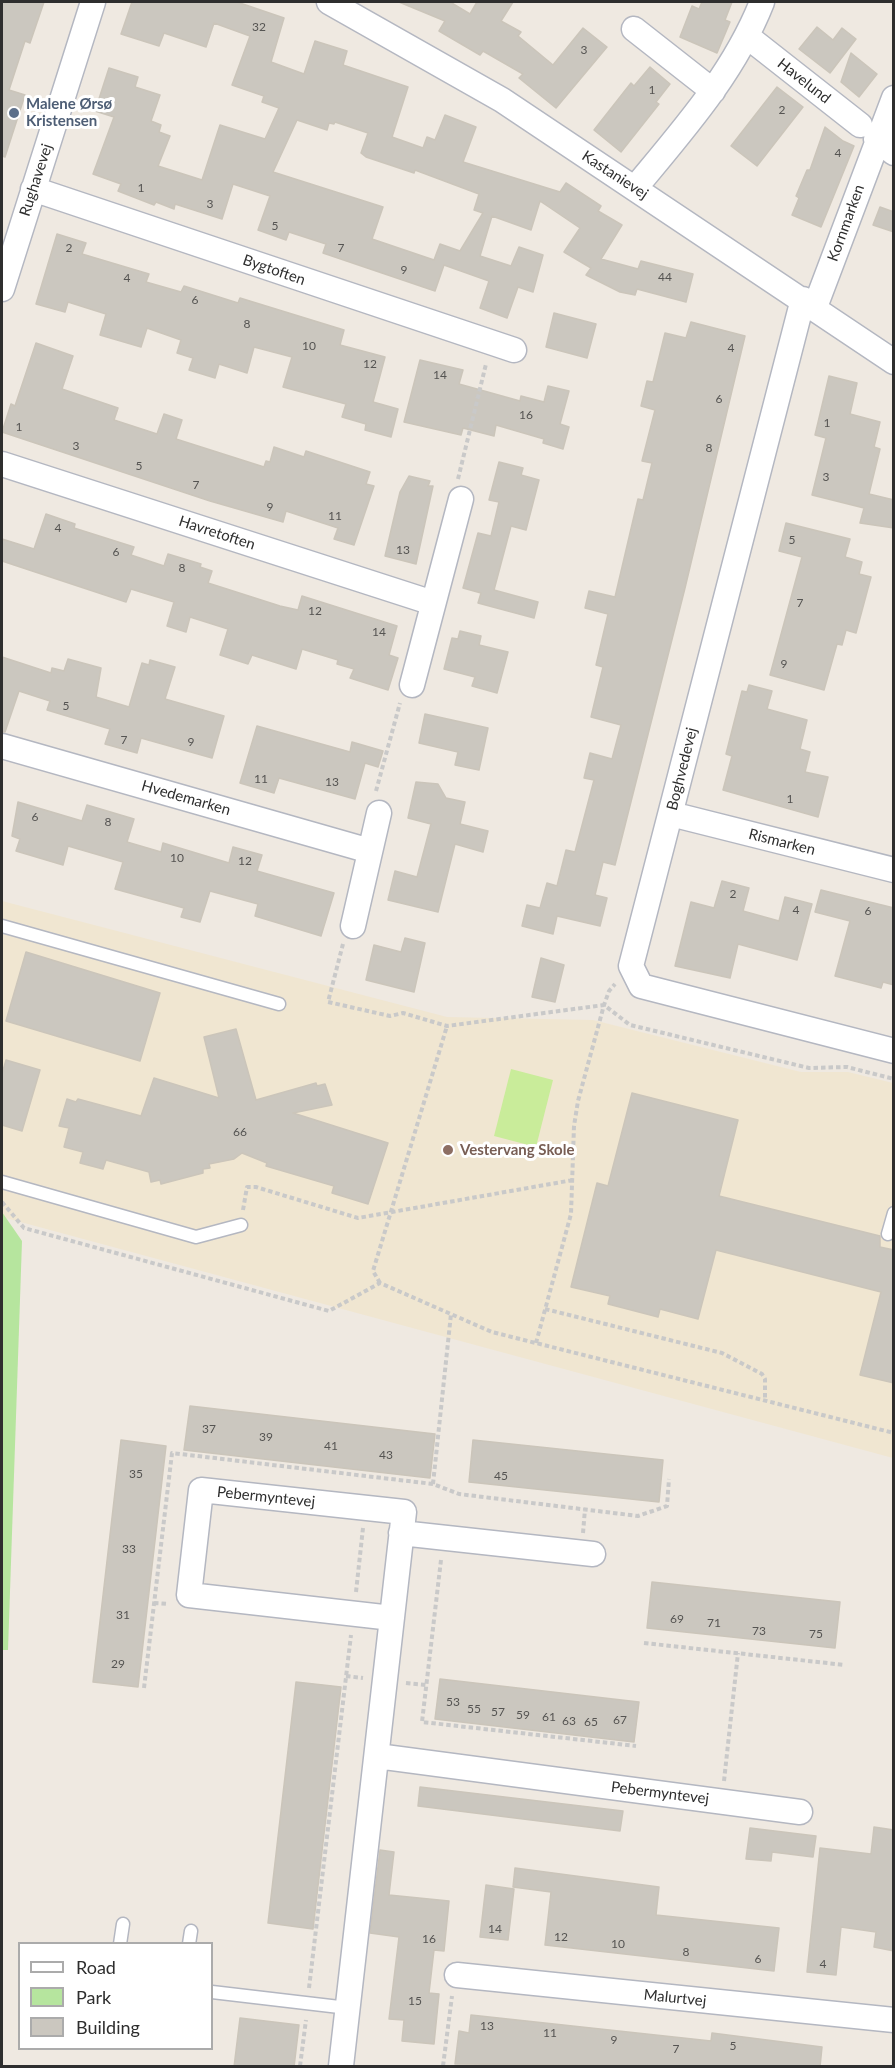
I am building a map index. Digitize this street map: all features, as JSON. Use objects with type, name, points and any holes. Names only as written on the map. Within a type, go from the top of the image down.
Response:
[{"type":"street","name":"Rughavevej","points":[[2,290],[93,2]]},
{"type":"street","name":"Kastanievej","points":[[329,2],[502,100],[809,303],[894,362]]},
{"type":"street","points":[[635,188],[713,91],[748,37],[762,2]]},
{"type":"street","points":[[634,29],[713,91]]},
{"type":"street","name":"Havelund","points":[[748,37],[877,139]]},
{"type":"street","name":"Kornmarken","points":[[809,303],[894,98]]},
{"type":"street","name":"Bygtoften","points":[[33,189],[514,351]]},
{"type":"street","name":"Boghvedevej","points":[[809,303],[632,966],[641,986],[894,1051]]},
{"type":"street","name":"Havretoften","points":[[2,464],[433,603]]},
{"type":"street","points":[[412,685],[460,499]]},
{"type":"street","name":"Hvedemarken","points":[[2,746],[370,851]]},
{"type":"street","points":[[353,926],[379,813]]},
{"type":"street","name":"Rismarken","points":[[671,814],[894,870]]},
{"type":"street","name":"Pebermyntevej","points":[[341,2067],[377,1756],[404,1512],[201,1490],[189,1595],[392,1618]]},
{"type":"street","points":[[401,1533],[593,1554]]},
{"type":"street","name":"Pebermyntevej","points":[[377,1756],[800,1812]]},
{"type":"street","name":"Malurtvej","points":[[457,1975],[894,2020]]},
{"type":"lane","points":[[2,926],[279,1004]]},
{"type":"lane","points":[[2,1182],[196,1237],[241,1224]]},
{"type":"lane","points":[[888,1234],[894,1213]]},
{"type":"lane","points":[[120,1942],[123,1924]]},
{"type":"lane","points":[[213,1992],[348,2008]]},
{"type":"path","points":[[460,499],[455,492],[490,344]]},
{"type":"path","points":[[379,813],[373,804],[403,690],[412,685]]},
{"type":"path","points":[[353,926],[345,934],[328,1002],[390,1016],[403,1013],[447,1026],[604,1005],[630,1025],[808,1068],[847,1067],[894,1079]]},
{"type":"path","points":[[536,1343],[570,1214],[574,1126],[578,1101],[604,1005]]},
{"type":"path","points":[[447,1026],[373,1271],[380,1283],[492,1332],[894,1433]]},
{"type":"path","points":[[241,1224],[247,1187],[256,1187],[358,1218],[573,1180]]},
{"type":"path","points":[[2,1202],[24,1228],[329,1311],[380,1283]]},
{"type":"path","points":[[545,1310],[732,1357],[765,1379],[767,1388],[765,1401]]},
{"type":"path","points":[[433,1484],[451,1314]]},
{"type":"path","points":[[300,2067],[369,1476]]},
{"type":"path","points":[[443,1538],[422,1722],[636,1746]]},
{"type":"path","points":[[644,1643],[845,1665]]},
{"type":"path","points":[[722,1802],[738,1653]]},
{"type":"path","points":[[443,2067],[457,1975]]},
{"type":"shaded area","name":"Vestervang Skole","points":[[2,901],[447,1017],[593,1020],[801,1072],[848,1072],[893,1083],[893,1458],[2,1217]]},
{"type":"green space","points":[[511,1069],[553,1080],[536,1147],[494,1136]]},
{"type":"green space","points":[[2,1212],[22,1241],[8,1650],[2,1650]]},
{"type":"building","points":[[2,2],[44,2],[30,43],[25,41],[9,90],[25,95],[5,157],[2,156]]},
{"type":"building","points":[[132,2],[237,2],[284,18],[271,62],[304,74],[315,41],[347,51],[343,65],[408,87],[392,137],[423,148],[427,137],[435,140],[445,115],[476,127],[463,162],[560,192],[566,183],[601,206],[598,211],[622,225],[601,259],[638,269],[641,261],[693,274],[686,302],[637,289],[635,295],[620,292],[586,275],[591,268],[564,252],[580,228],[540,201],[531,230],[492,216],[480,256],[511,266],[519,247],[543,255],[533,292],[518,287],[507,318],[480,308],[489,281],[444,265],[435,291],[323,253],[326,244],[289,232],[286,240],[258,230],[270,196],[233,184],[222,219],[175,204],[174,209],[156,202],[154,205],[118,191],[121,184],[93,174],[114,117],[95,111],[109,68],[138,77],[135,87],[160,95],[151,121],[161,125],[159,132],[170,136],[158,166],[202,180],[220,125],[265,139],[279,108],[262,102],[264,96],[232,85],[250,36],[214,23],[206,47],[164,33],[159,46],[121,34]],"holes":[[[297,120],[327,130],[329,123],[334,124],[335,122],[368,133],[361,153],[366,157],[414,173],[415,170],[479,194],[474,210],[483,213],[460,251],[440,244],[434,260],[372,239],[383,207],[273,172]]]},
{"type":"building","points":[[399,2],[450,2],[470,14],[477,2],[513,2],[501,21],[521,32],[518,36],[553,65],[583,28],[607,47],[556,108],[519,78],[523,74],[483,51],[480,55],[439,31],[445,21]]},
{"type":"building","points":[[702,2],[732,2],[725,20],[730,22],[717,53],[680,37],[692,6],[699,9]]},
{"type":"building","points":[[817,27],[833,40],[842,28],[856,39],[830,73],[799,49]]},
{"type":"building","points":[[851,53],[877,74],[859,97],[841,82]]},
{"type":"building","points":[[650,67],[670,84],[656,102],[659,104],[621,152],[594,130],[631,83],[634,86]]},
{"type":"building","points":[[777,87],[803,107],[757,166],[731,146]]},
{"type":"building","points":[[825,127],[843,141],[854,146],[821,227],[792,215],[799,198],[796,196],[807,170],[810,170]]},
{"type":"building","points":[[880,207],[894,212],[894,232],[873,225]]},
{"type":"building","points":[[57,234],[86,243],[82,254],[149,274],[146,282],[181,292],[184,286],[238,303],[240,298],[344,330],[340,345],[385,357],[373,402],[398,409],[391,437],[365,430],[366,424],[342,417],[346,404],[283,387],[292,357],[254,347],[247,373],[219,364],[215,378],[189,370],[193,358],[177,353],[181,340],[147,328],[141,347],[100,335],[106,314],[68,302],[65,312],[36,304]]},
{"type":"building","points":[[554,313],[596,324],[587,358],[546,347]]},
{"type":"building","points":[[691,322],[745,336],[685,588],[615,865],[603,862],[595,895],[607,898],[600,926],[557,916],[553,934],[522,926],[527,905],[540,908],[547,883],[557,886],[566,850],[575,852],[594,780],[584,778],[590,753],[612,759],[621,725],[591,717],[603,667],[596,665],[608,614],[585,608],[589,591],[615,597],[638,499],[643,500],[652,463],[642,461],[655,410],[641,406],[647,381],[653,382],[665,333],[686,338]]},
{"type":"building","points":[[36,343],[73,356],[62,389],[118,408],[114,420],[157,434],[164,414],[182,420],[176,439],[264,467],[266,461],[270,462],[274,447],[304,457],[306,451],[370,472],[366,484],[374,486],[354,545],[334,539],[338,528],[286,511],[283,522],[210,501],[2,432],[11,404],[15,406]]},
{"type":"building","points":[[420,360],[463,370],[459,384],[520,401],[521,396],[544,402],[548,386],[569,391],[560,424],[569,427],[563,449],[543,443],[544,439],[496,425],[494,436],[463,428],[461,435],[404,422]]},
{"type":"building","points":[[829,376],[857,383],[850,414],[880,422],[874,447],[880,449],[869,494],[894,500],[894,528],[860,523],[864,508],[812,495],[826,438],[815,435]]},
{"type":"building","points":[[499,462],[523,468],[521,475],[539,480],[526,530],[511,526],[494,590],[538,602],[534,618],[478,603],[481,593],[463,588],[478,533],[491,536],[499,502],[489,500]]},
{"type":"building","points":[[409,476],[430,481],[428,486],[433,486],[416,564],[385,556],[400,492]]},
{"type":"building","points":[[46,514],[75,524],[74,528],[134,547],[131,555],[164,566],[168,554],[201,564],[200,567],[212,571],[208,583],[280,606],[298,610],[302,596],[397,626],[389,655],[398,658],[388,690],[350,678],[354,669],[337,664],[338,660],[302,649],[296,669],[252,655],[248,664],[220,655],[228,629],[190,617],[186,632],[167,626],[174,602],[131,589],[126,602],[2,561],[2,539],[34,549]]},
{"type":"building","points":[[786,523],[850,539],[845,557],[862,562],[859,574],[871,577],[856,633],[846,630],[842,645],[837,644],[824,690],[770,675],[802,557],[779,551]]},
{"type":"building","points":[[460,631],[481,636],[479,645],[508,652],[497,693],[472,686],[475,677],[444,669],[452,638],[458,639]]},
{"type":"building","points":[[2,657],[51,673],[52,668],[64,671],[68,659],[101,668],[96,697],[129,707],[142,663],[149,665],[150,660],[175,667],[165,699],[224,716],[212,758],[141,738],[137,753],[105,744],[110,729],[47,710],[50,701],[19,691],[5,732],[2,732]]},
{"type":"building","points":[[749,685],[772,691],[767,709],[807,720],[800,749],[810,752],[805,772],[828,777],[818,817],[723,790],[732,756],[726,754],[742,691],[747,692]]},
{"type":"building","points":[[425,714],[488,728],[479,770],[455,765],[458,752],[419,743]]},
{"type":"building","points":[[257,726],[350,752],[352,742],[383,751],[378,767],[365,763],[355,799],[279,778],[274,793],[240,783]]},
{"type":"building","points":[[416,782],[438,784],[446,798],[465,802],[460,824],[488,831],[483,852],[455,844],[438,912],[388,900],[395,871],[417,877],[431,824],[408,818]]},
{"type":"building","points":[[18,802],[82,821],[87,805],[134,819],[127,842],[161,852],[163,843],[229,863],[233,847],[262,855],[257,871],[334,893],[321,936],[255,916],[258,904],[210,891],[200,922],[181,917],[184,908],[115,889],[123,862],[68,846],[63,865],[16,851],[20,839],[12,836]]},
{"type":"building","points":[[722,881],[749,888],[743,911],[779,921],[785,897],[812,904],[797,960],[738,944],[730,978],[675,966],[691,902],[714,908]]},
{"type":"building","points":[[821,890],[894,908],[894,985],[883,982],[881,988],[835,976],[850,921],[815,912]]},
{"type":"building","points":[[405,938],[425,943],[414,992],[366,980],[374,945],[401,952]]},
{"type":"building","points":[[26,952],[160,993],[140,1061],[6,1021]]},
{"type":"building","points":[[541,958],[564,965],[555,1002],[532,997]]},
{"type":"building","points":[[236,1029],[256,1100],[316,1083],[317,1086],[325,1084],[332,1105],[293,1113],[388,1143],[368,1204],[332,1193],[334,1186],[266,1166],[267,1163],[242,1153],[234,1159],[209,1164],[210,1168],[203,1169],[203,1173],[161,1184],[160,1180],[151,1182],[149,1172],[106,1160],[103,1169],[80,1163],[83,1152],[64,1147],[69,1128],[59,1126],[67,1099],[76,1102],[78,1099],[141,1116],[154,1078],[219,1098],[204,1037]]},
{"type":"building","points":[[6,1060],[40,1070],[22,1131],[2,1125],[2,1074]]},
{"type":"building","points":[[632,1093],[738,1120],[719,1196],[880,1236],[880,1247],[894,1250],[894,1383],[860,1375],[881,1292],[716,1250],[698,1319],[660,1309],[658,1317],[608,1304],[610,1296],[571,1287],[597,1183],[608,1186]]},
{"type":"building","points":[[190,1406],[435,1434],[430,1478],[184,1450]]},
{"type":"building","points":[[121,1440],[166,1446],[138,1687],[93,1682]]},
{"type":"building","points":[[473,1440],[663,1460],[659,1502],[469,1482]]},
{"type":"building","points":[[652,1582],[840,1602],[835,1648],[647,1628]]},
{"type":"building","points":[[440,1679],[639,1702],[634,1742],[435,1719]]},
{"type":"building","points":[[296,1682],[341,1687],[313,1929],[268,1923]]},
{"type":"building","points":[[420,1787],[623,1811],[620,1831],[418,1806]]},
{"type":"building","points":[[874,1827],[894,1830],[894,1951],[874,1947],[876,1932],[841,1927],[836,1975],[807,1972],[820,1848],[871,1854]]},
{"type":"building","points":[[750,1828],[816,1836],[813,1857],[772,1852],[771,1861],[746,1859]]},
{"type":"building","points":[[380,1850],[394,1852],[389,1895],[449,1901],[444,1951],[434,1950],[429,1993],[439,1994],[434,2044],[402,2041],[404,2020],[389,2019],[399,1937],[370,1933]]},
{"type":"building","points":[[515,1868],[659,1887],[656,1915],[779,1928],[774,1971],[545,1945],[551,1892],[513,1887]]},
{"type":"building","points":[[486,1885],[514,1889],[508,1940],[480,1937]]},
{"type":"building","points":[[471,2015],[711,2041],[712,2033],[822,2047],[820,2067],[455,2064],[459,2031],[469,2033]]},
{"type":"building","points":[[240,2018],[299,2025],[294,2067],[234,2067]]},
{"type":"place","name":"Malene Ørsø Kristensen","points":[[14,113]]},
{"type":"place","name":"Vestervang Skole","points":[[448,1150]]}]
